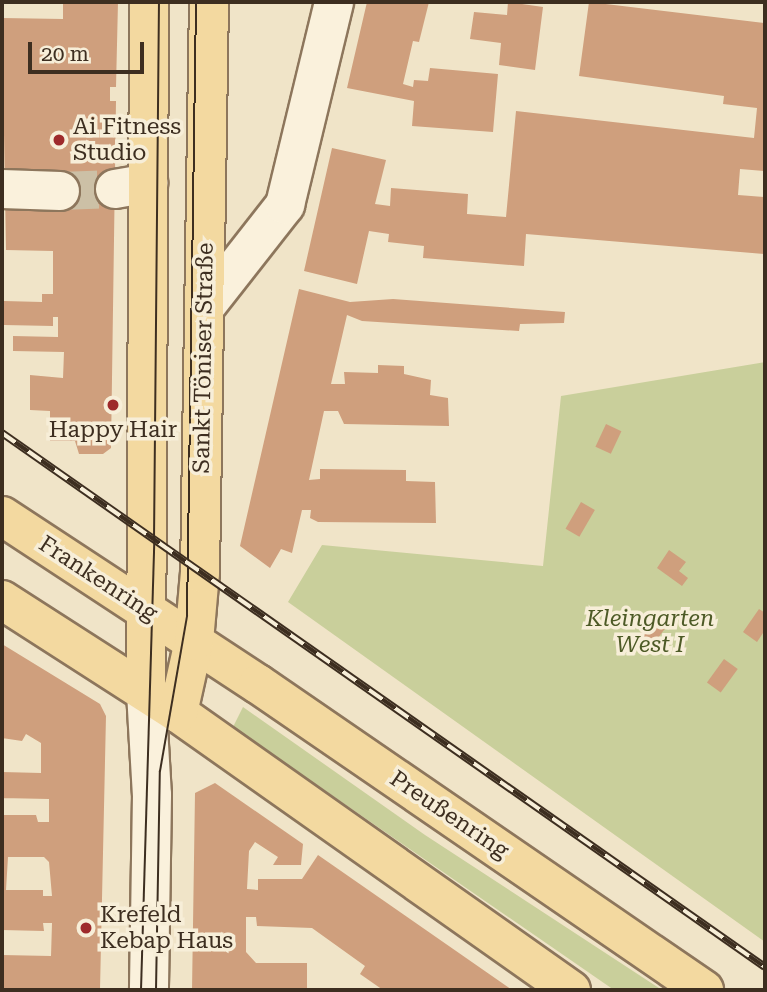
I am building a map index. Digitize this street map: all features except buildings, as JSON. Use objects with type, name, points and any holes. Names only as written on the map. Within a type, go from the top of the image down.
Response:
[{"type":"main road","points":[[145,692],[131,186],[149,2]]},
{"type":"main road","name":"Sankt Töniser Straße","points":[[178,713],[194,641],[200,573],[209,2]]},
{"type":"main road","name":"Frankenring","points":[[2,516],[194,641]]},
{"type":"main road","points":[[2,600],[178,713],[571,990]]},
{"type":"main road","name":"Preußenring","points":[[194,641],[704,990]]},
{"type":"street","points":[[205,306],[285,205],[334,2]]},
{"type":"street","points":[[2,189],[60,191]]},
{"type":"street","points":[[145,692],[152,795],[149,990]]},
{"type":"street","points":[[152,795],[178,713]]},
{"type":"green space","name":"Kleingarten West I","points":[[765,362],[765,942],[288,602],[322,545],[543,566],[561,396]]},
{"type":"green space","points":[[243,707],[425,835],[662,990],[614,990],[233,727]]},
{"type":"tunnel","points":[[60,191],[115,189]]},
{"type":"tram line","points":[[141,990],[154,540],[159,2]]},
{"type":"tram line","points":[[156,990],[160,771],[187,616],[196,2]]},
{"type":"railway","points":[[2,433],[765,967]]},
{"type":"place","name":"Ai Fitness Studio","points":[[59,140]]},
{"type":"place","name":"Happy Hair","points":[[113,405]]},
{"type":"place","name":"Krefeld Kebap Haus","points":[[86,928]]}]
